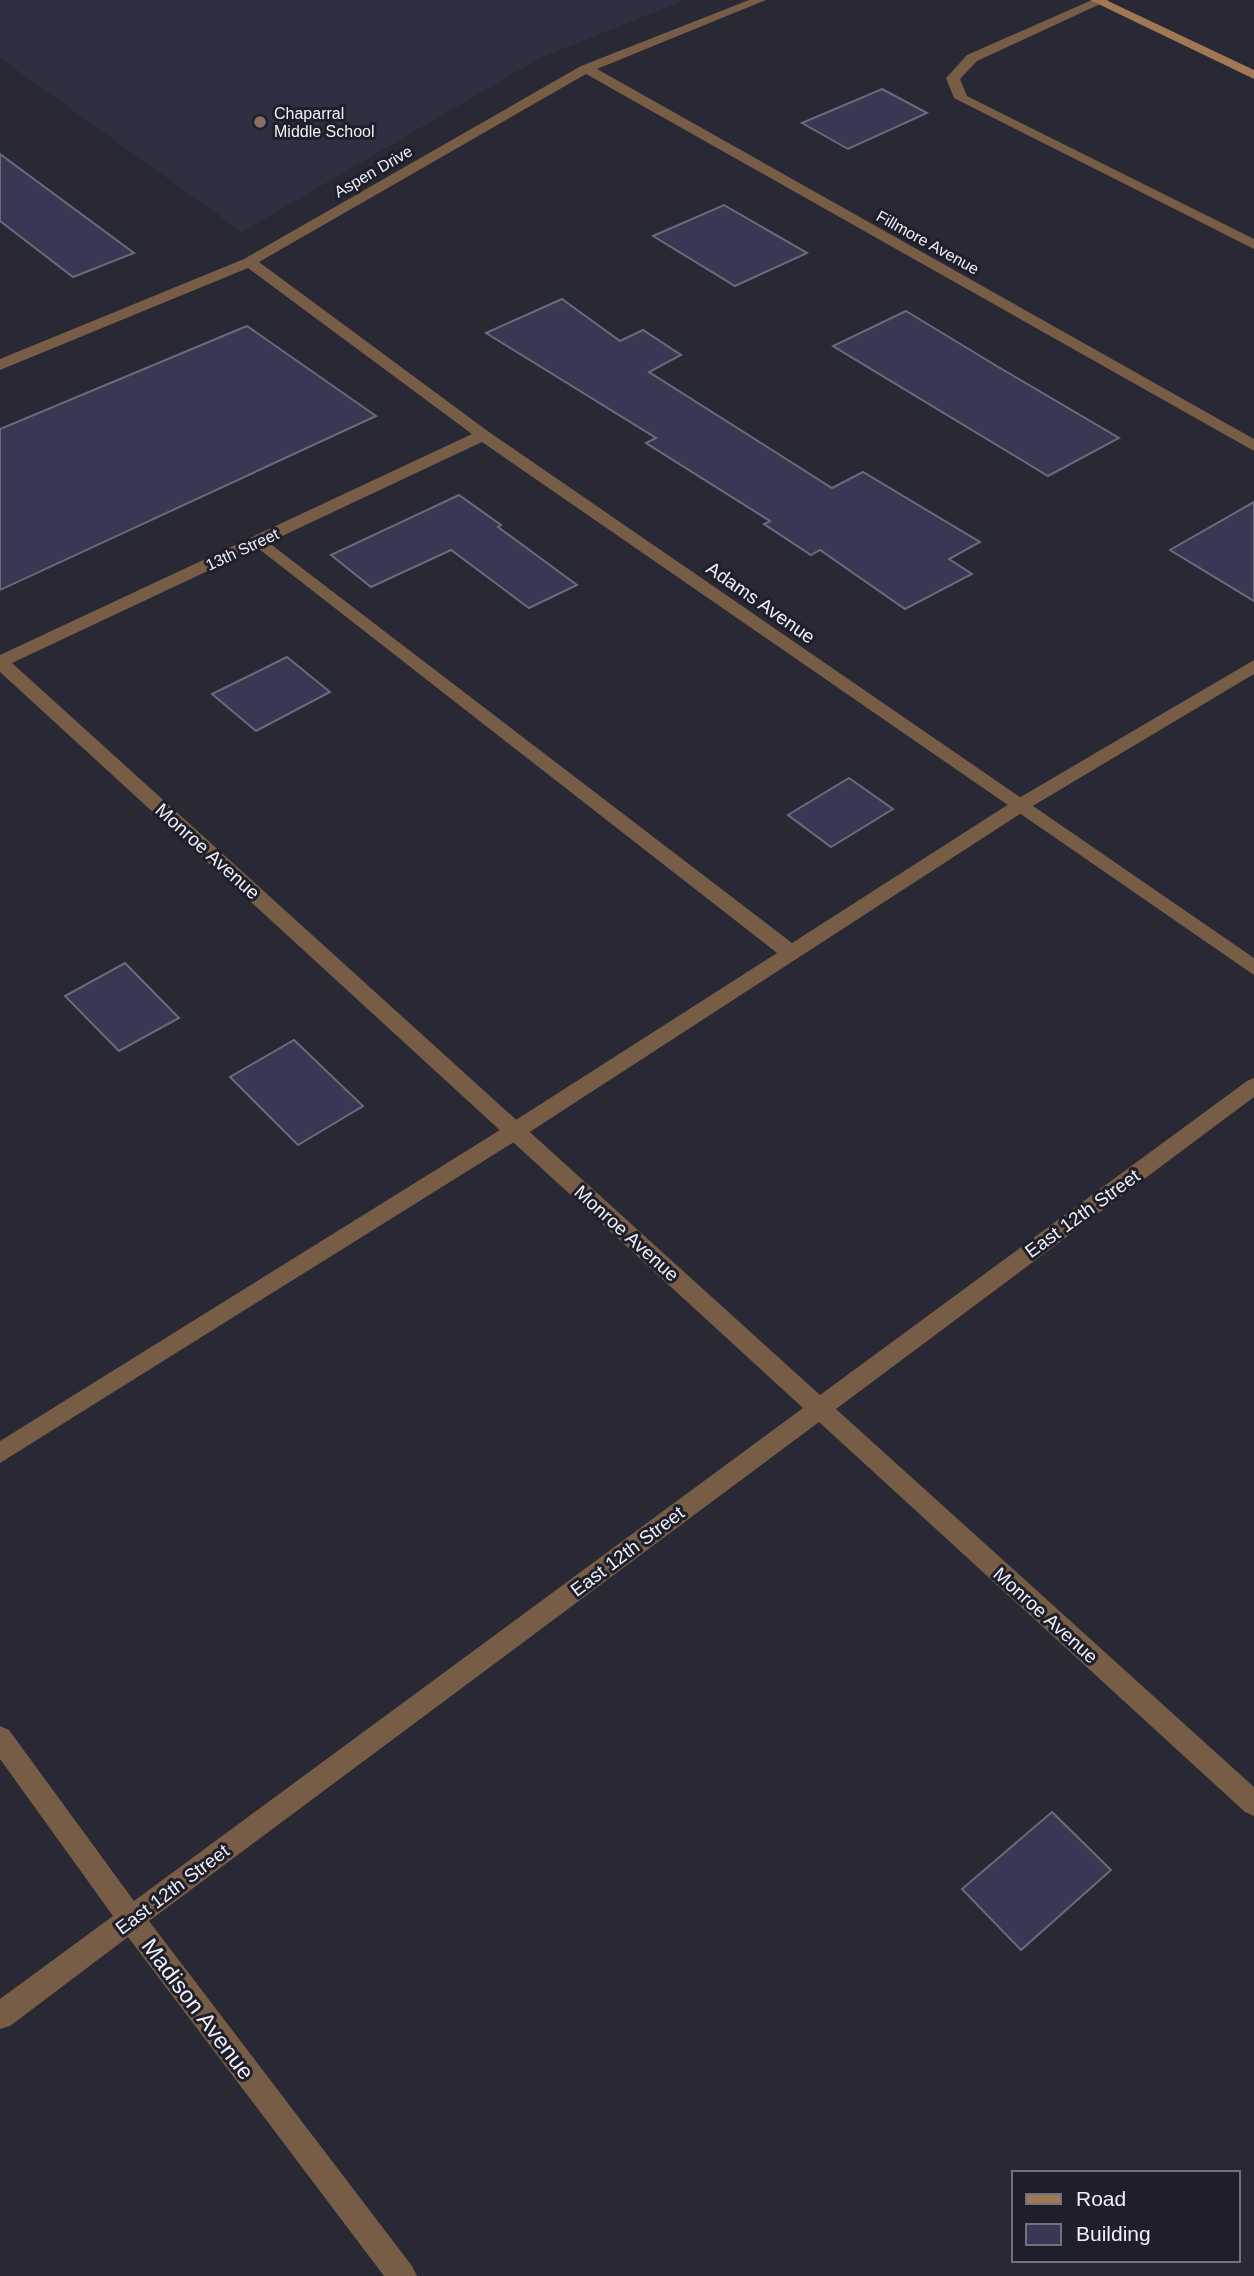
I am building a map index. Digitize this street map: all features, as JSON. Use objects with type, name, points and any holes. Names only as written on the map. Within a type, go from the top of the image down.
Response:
[{"type":"street","name":"Aspen Drive","points":[[0,365],[249,262],[586,68],[760,0]]},
{"type":"street","points":[[1254,75],[1100,1],[972,58],[953,78],[961,98],[1254,245]]},
{"type":"street","name":"Fillmore Avenue","points":[[586,68],[1254,446]]},
{"type":"street","name":"Adams Avenue","points":[[249,262],[483,435],[1254,968]]},
{"type":"street","name":"13th Street","points":[[0,662],[483,435]]},
{"type":"street","points":[[260,541],[791,953]]},
{"type":"street","name":"Monroe Avenue","points":[[0,662],[1254,1804]]},
{"type":"street","points":[[0,1453],[515,1131],[1019,806],[1254,666]]},
{"type":"street","name":"East 12th Street","points":[[0,2016],[1254,1086]]},
{"type":"street","name":"Madison Avenue","points":[[0,1738],[131,1919],[402,2276]]},
{"type":"shaded area","name":"Chaparral Middle School","points":[[0,0],[685,0],[540,58],[242,232],[0,58]]},
{"type":"building","points":[[882,89],[927,113],[848,149],[802,123]]},
{"type":"building","points":[[0,154],[134,253],[73,277],[0,221]]},
{"type":"building","points":[[724,205],[807,253],[735,286],[653,236]]},
{"type":"building","points":[[562,299],[620,341],[643,330],[681,355],[649,372],[832,488],[863,472],[980,542],[949,559],[972,574],[905,609],[820,550],[811,555],[764,524],[770,521],[646,443],[656,438],[486,333]]},
{"type":"building","points":[[906,311],[1119,438],[1048,476],[833,346]]},
{"type":"building","points":[[247,326],[376,416],[0,590],[0,429]]},
{"type":"building","points":[[459,495],[577,585],[529,608],[451,550],[371,587],[331,555]]},
{"type":"building","points":[[1254,502],[1254,601],[1170,550]]},
{"type":"building","points":[[287,657],[330,692],[256,731],[212,694]]},
{"type":"building","points":[[849,778],[893,809],[831,847],[788,815]]},
{"type":"building","points":[[125,963],[179,1018],[119,1051],[65,996]]},
{"type":"building","points":[[294,1040],[363,1106],[298,1145],[230,1077]]},
{"type":"building","points":[[1052,1812],[1111,1870],[1021,1950],[962,1889]]},
{"type":"place","name":"Chaparral Middle School","points":[[260,122]]}]
